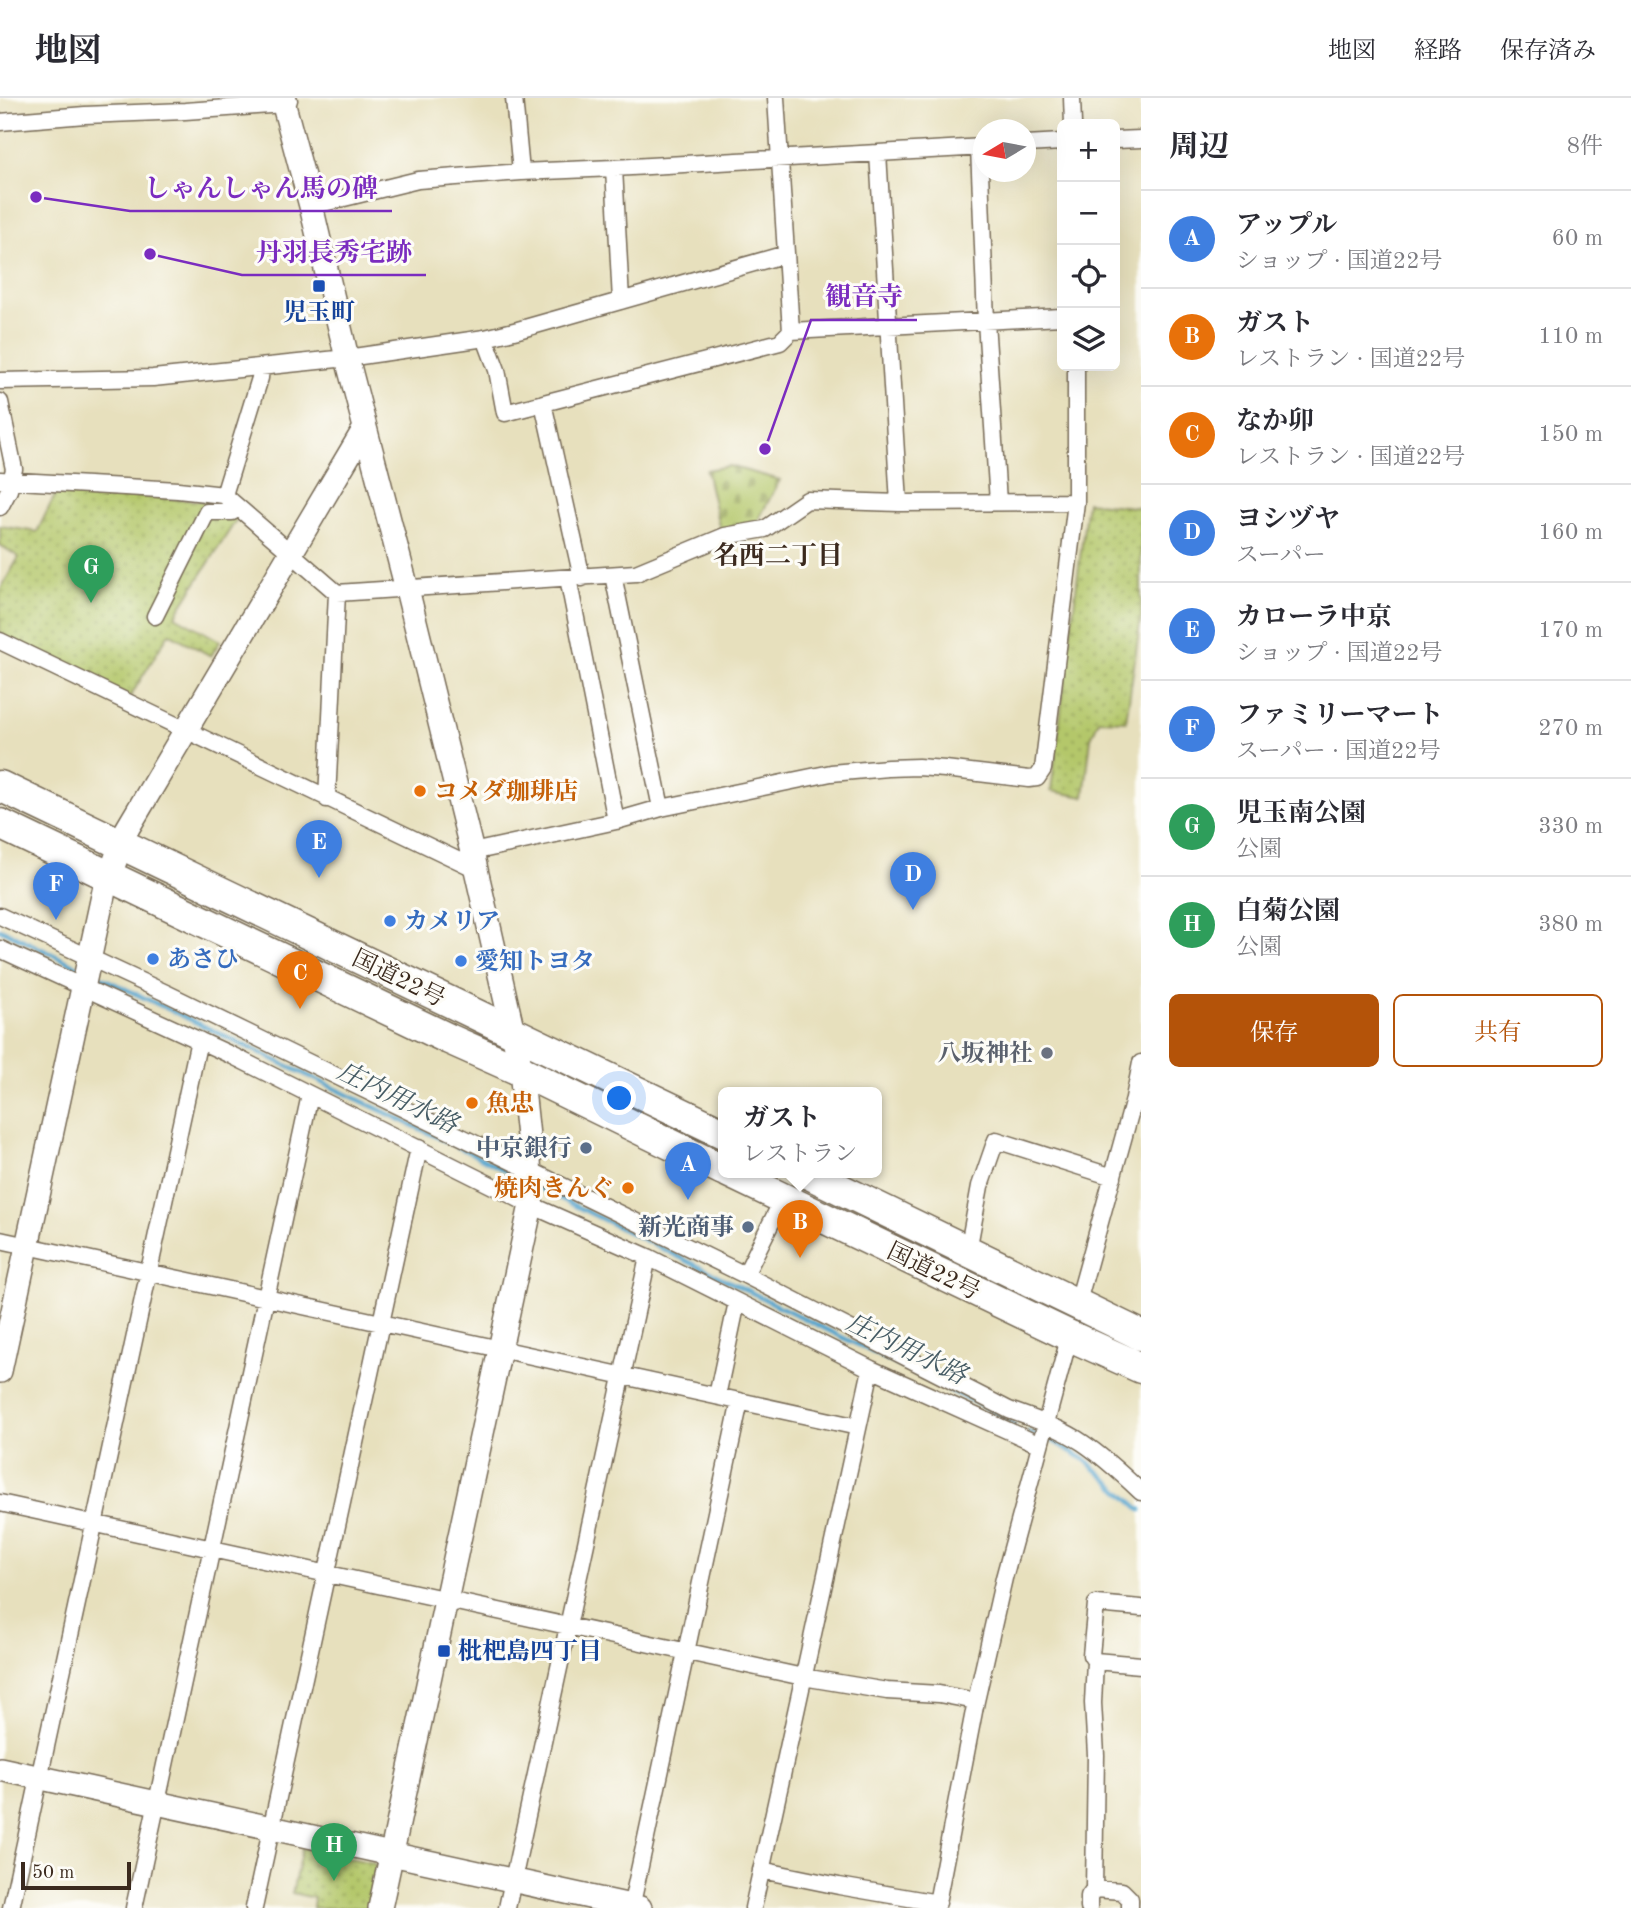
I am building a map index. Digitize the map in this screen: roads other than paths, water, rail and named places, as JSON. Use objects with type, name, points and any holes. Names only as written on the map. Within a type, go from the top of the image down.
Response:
[{"type":"highway","name":"国道22号","points":[[0,786],[718,1131]]},
{"type":"highway","name":"国道22号","points":[[0,824],[718,1168]]},
{"type":"highway","name":"国道22号","points":[[740,1178],[1141,1368]]},
{"type":"highway","name":"国道22号","points":[[816,1178],[1141,1335]]},
{"type":"street","points":[[82,98],[85,115]]},
{"type":"street","points":[[514,98],[521,172]]},
{"type":"street","points":[[776,98],[790,331]]},
{"type":"street","points":[[1072,98],[1073,119]]},
{"type":"street","points":[[0,122],[184,104],[286,100],[347,358],[474,861],[513,1032],[521,1071],[531,1203],[380,1908]]},
{"type":"street","points":[[1120,140],[1141,139]]},
{"type":"street","points":[[1036,143],[1057,142]]},
{"type":"street","points":[[311,206],[418,180],[973,147]]},
{"type":"street","points":[[878,153],[899,503]]},
{"type":"street","points":[[614,169],[621,301]]},
{"type":"street","points":[[982,182],[986,321],[998,502]]},
{"type":"street","points":[[0,381],[153,378],[347,358],[485,338],[786,254]]},
{"type":"street","points":[[485,338],[497,370],[505,413],[779,342],[790,331],[1057,317]]},
{"type":"street","points":[[224,495],[261,367]]},
{"type":"street","points":[[0,641],[327,799],[474,861],[661,808],[831,773],[918,767],[1037,778],[1043,769],[1076,502],[1076,371]]},
{"type":"street","points":[[0,402],[14,469],[6,480]]},
{"type":"street","points":[[543,403],[616,821]]},
{"type":"street","points":[[0,1371],[104,891],[126,831],[365,428]]},
{"type":"street","points":[[6,480],[224,495],[337,593],[636,573],[725,537],[765,529],[807,500],[899,503],[1076,502]]},
{"type":"street","points":[[0,507],[9,490],[6,480]]},
{"type":"street","points":[[155,617],[207,512],[232,512],[238,508]]},
{"type":"street","points":[[613,575],[661,808]]},
{"type":"street","points":[[327,799],[337,593]]},
{"type":"street","points":[[0,915],[86,972],[199,1040],[419,1149],[648,1257],[871,1369],[1043,1435],[1082,1442],[1141,1492]]},
{"type":"street","points":[[0,949],[86,972],[530,1173],[745,1275],[1009,1410],[1043,1435]]},
{"type":"street","points":[[11,1908],[199,1040]]},
{"type":"street","points":[[761,1870],[937,1905],[976,1701],[1004,1578],[1077,1303],[1137,1104],[1141,1063]]},
{"type":"street","points":[[134,1908],[310,1095]]},
{"type":"street","points":[[968,1251],[981,1186],[996,1140],[1113,1177]]},
{"type":"street","points":[[254,1908],[419,1149]]},
{"type":"street","points":[[745,1275],[783,1199]]},
{"type":"street","points":[[0,1240],[858,1427]]},
{"type":"street","points":[[507,1908],[648,1257]]},
{"type":"street","points":[[718,1396],[737,1302]]},
{"type":"street","points":[[753,1908],[871,1369]]},
{"type":"street","points":[[0,1769],[634,1907],[685,1652],[740,1401]]},
{"type":"street","points":[[0,1503],[803,1677],[887,1691],[939,1694],[976,1701]]},
{"type":"street","points":[[1088,1908],[1089,1896],[1094,1889],[1095,1661],[1091,1656],[1096,1604],[1141,1608]]},
{"type":"street","points":[[1095,1661],[1141,1665]]},
{"type":"street","points":[[1094,1889],[1122,1891],[1130,1899],[1129,1908]]},
{"type":"waterway","name":"庄内用水路","points":[[0,929],[81,968]]},
{"type":"waterway","name":"庄内用水路","points":[[92,973],[523,1180]]},
{"type":"waterway","name":"庄内用水路","points":[[537,1187],[994,1412],[1014,1425]]},
{"type":"waterway","name":"庄内用水路","points":[[1029,1432],[1051,1440],[1084,1459],[1141,1510]]},
{"type":"place","name":"しゃんしゃん馬の碑","points":[[36,197]]},
{"type":"place","name":"丹羽長秀宅跡","points":[[150,254]]},
{"type":"place","name":"児玉町","points":[[319,286]]},
{"type":"place","name":"観音寺","points":[[765,449]]},
{"type":"place","name":"児玉南公園","points":[[91,603]]},
{"type":"place","name":"コメダ珈琲店","points":[[420,791]]},
{"type":"place","name":"カローラ中京","points":[[319,878]]},
{"type":"place","name":"ヨシヅヤ","points":[[913,910]]},
{"type":"place","name":"ファミリーマート","points":[[56,920]]},
{"type":"place","name":"カメリア","points":[[390,921]]},
{"type":"place","name":"あさひ","points":[[153,959]]},
{"type":"place","name":"愛知トヨタ","points":[[461,961]]},
{"type":"place","name":"なか卯","points":[[300,1009]]},
{"type":"place","name":"八坂神社","points":[[1047,1053]]},
{"type":"place","name":"魚忠","points":[[472,1103]]},
{"type":"place","name":"中京銀行","points":[[586,1148]]},
{"type":"place","name":"焼肉きんぐ","points":[[628,1188]]},
{"type":"place","name":"アップル","points":[[688,1200]]},
{"type":"place","name":"新光商事","points":[[748,1227]]},
{"type":"place","name":"ガスト","points":[[800,1258]]},
{"type":"place","name":"枇杷島四丁目","points":[[444,1651]]},
{"type":"place","name":"白菊公園","points":[[334,1881]]},
{"type":"district","name":"名西二丁目","points":[[778,555]]}]
